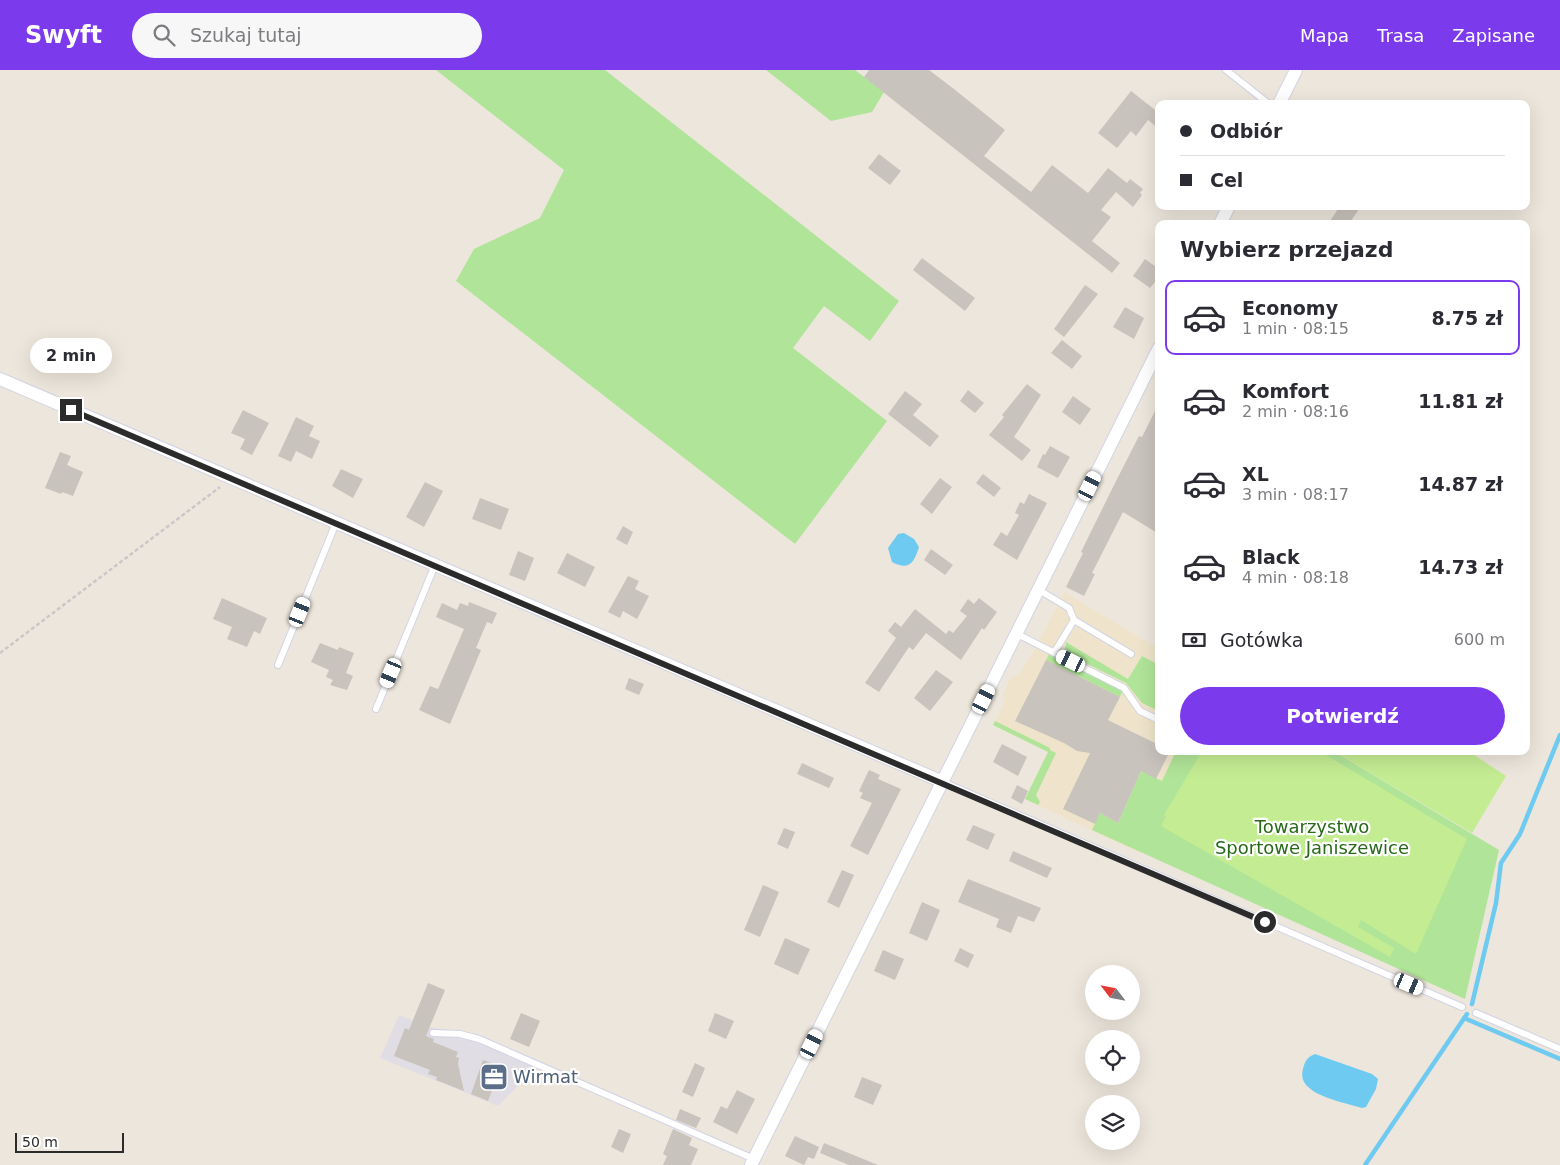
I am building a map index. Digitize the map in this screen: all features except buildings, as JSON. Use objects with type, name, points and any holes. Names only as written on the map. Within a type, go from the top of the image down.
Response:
[{"type":"street","points":[[1281,100],[1296,70]]},
{"type":"street","points":[[752,1162],[1155,356]]},
{"type":"street","points":[[0,379],[943,782]]},
{"type":"lane","points":[[1226,70],[1264,100]]},
{"type":"lane","points":[[278,665],[336,523]]},
{"type":"lane","points":[[376,709],[435,565]]},
{"type":"lane","points":[[1039,590],[1069,608],[1074,620],[1132,654]]},
{"type":"lane","points":[[1054,653],[1074,620]]},
{"type":"lane","points":[[1017,634],[1124,688],[1140,711],[1155,718]]},
{"type":"lane","points":[[943,782],[1462,1007]]},
{"type":"lane","points":[[1476,1013],[1560,1049]]},
{"type":"lane","points":[[433,1032],[460,1034],[478,1039],[752,1162]]},
{"type":"path","points":[[0,653],[232,479]]},
{"type":"shaded area","points":[[1064,592],[1155,647],[1155,755],[1185,755],[1138,852],[1025,799],[1048,752],[993,725],[1004,704],[1003,695],[1011,677],[1019,674],[1033,653]]},
{"type":"shaded area","points":[[399,1015],[433,1028],[478,1034],[541,1062],[498,1106],[380,1058]]},
{"type":"green space","points":[[436,70],[605,70],[899,301],[870,341],[824,306],[793,348],[887,421],[795,544],[456,281],[474,249],[540,218],[564,170]]},
{"type":"green space","points":[[766,70],[855,70],[884,92],[872,112],[831,121]]},
{"type":"green space","points":[[1066,642],[1128,679],[1142,656],[1155,663],[1155,709],[1142,703],[1126,683],[1069,655],[1065,650]]},
{"type":"green space","points":[[1049,654],[1120,688],[1122,692],[1120,697],[1046,660]]},
{"type":"green space","points":[[995,721],[1050,748],[1050,750],[1056,753],[1036,795],[1040,802],[1038,805],[1025,799],[1048,752],[993,725]]},
{"type":"green space","name":"Towarzystwo Sportowe Janiszewice","points":[[1174,755],[1340,755],[1499,850],[1465,999],[1092,830],[1100,813],[1118,823],[1141,771],[1162,781]]},
{"type":"green space","name":"Towarzystwo Sportowe Janiszewice","points":[[1200,755],[1326,755],[1467,839],[1416,954],[1361,920],[1358,927],[1394,948],[1390,957],[1161,826],[1166,816],[1164,815]]},
{"type":"green space","points":[[1340,755],[1474,755],[1506,776],[1472,833]]},
{"type":"water","points":[[904,533],[914,539],[919,547],[913,561],[903,566],[892,562],[888,548],[898,534]]},
{"type":"water","points":[[1315,1054],[1372,1074],[1378,1079],[1376,1089],[1366,1107],[1362,1108],[1323,1096],[1306,1085],[1303,1078],[1303,1069],[1308,1058]]},
{"type":"waterway","points":[[1472,1004],[1496,903],[1501,863],[1520,834],[1560,735]]},
{"type":"waterway","points":[[1365,1165],[1467,1014]]},
{"type":"waterway","points":[[1464,1018],[1560,1059]]},
{"type":"place","name":"Wirmat","points":[[494,1077]]},
{"type":"route","points":[[71,410],[943,782],[1265,922]]}]
